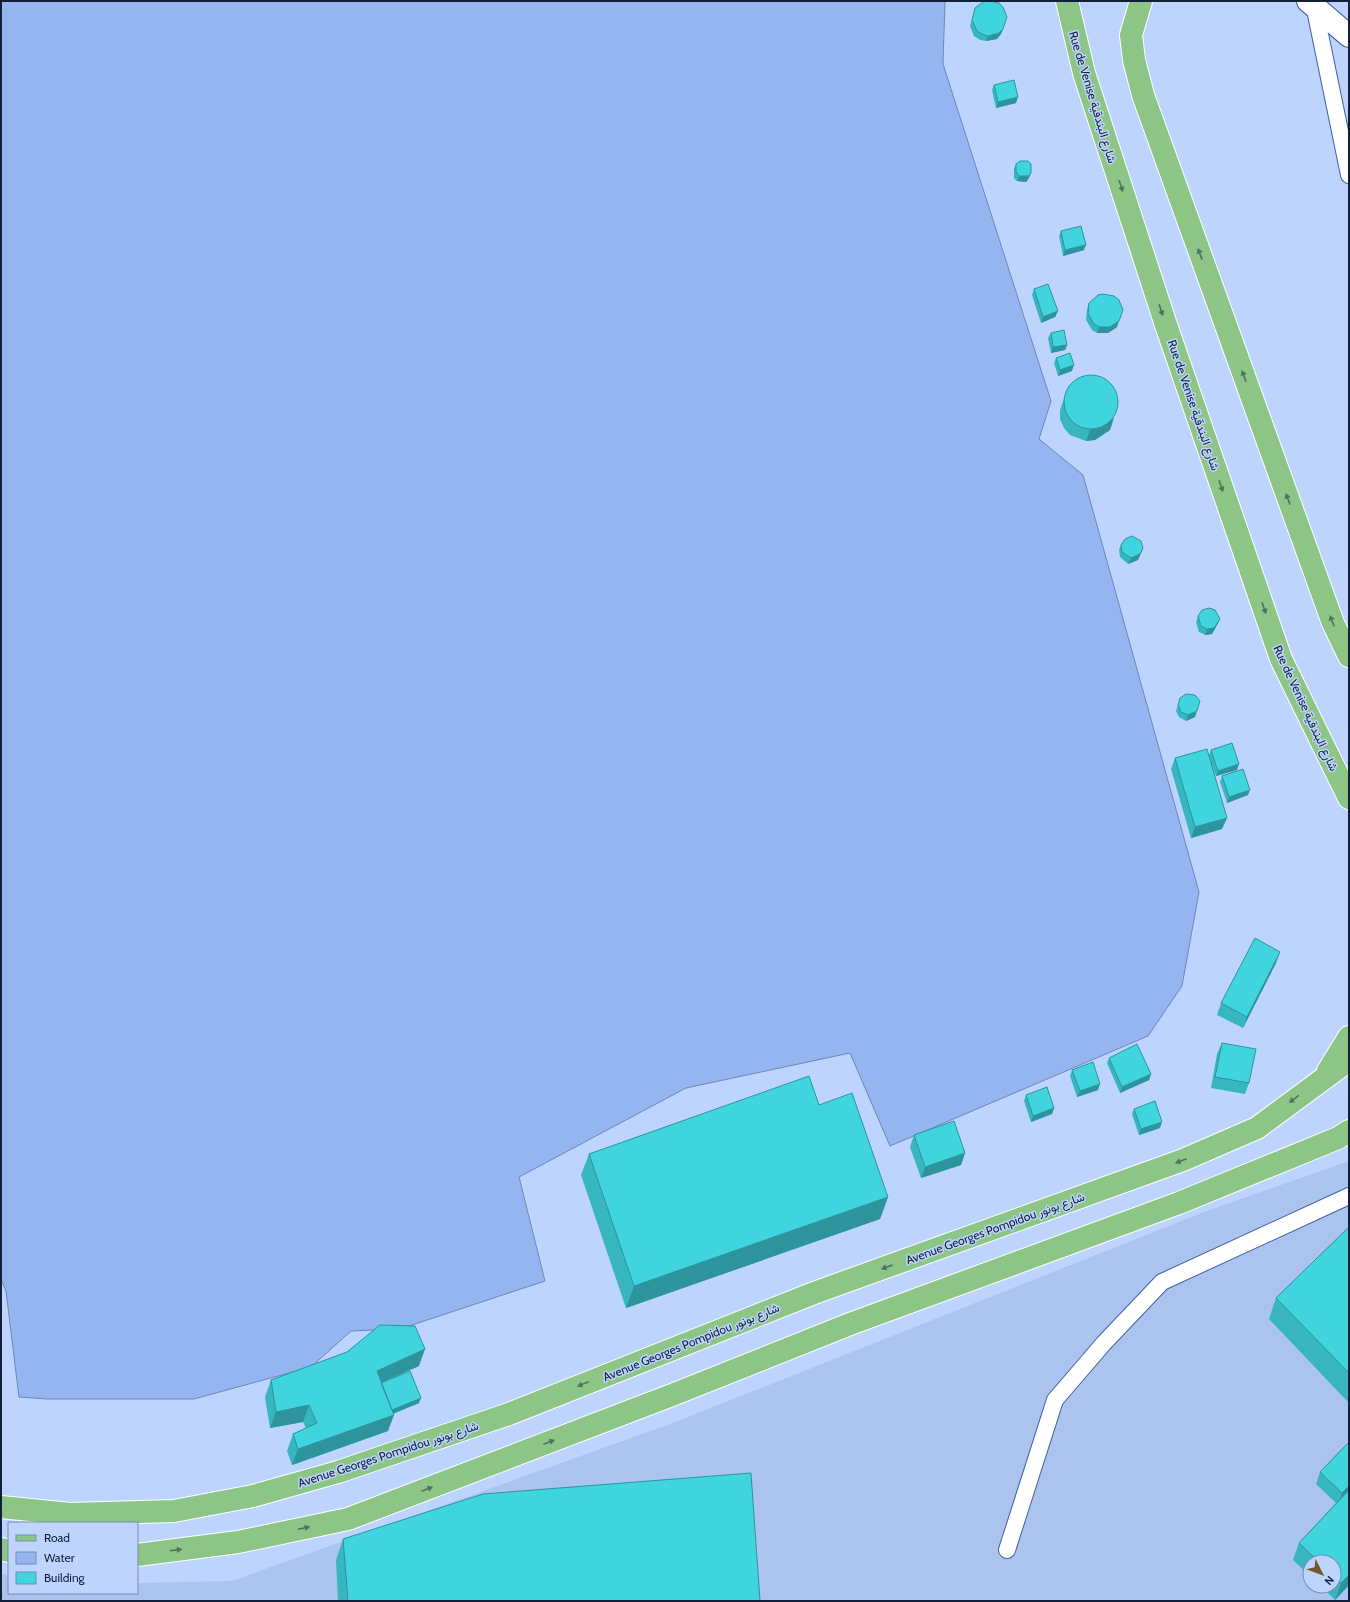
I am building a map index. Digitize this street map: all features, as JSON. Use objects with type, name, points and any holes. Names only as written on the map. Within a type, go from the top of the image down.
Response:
[{"type":"main road","name":"Rue de Venise شارع البندقية","points":[[1067,1],[1089,88],[1165,322],[1281,658],[1349,798]]},
{"type":"main road","points":[[1141,1],[1131,35],[1134,60],[1143,95],[1333,623],[1349,656]]},
{"type":"main road","points":[[1326,1076],[1349,1037]]},
{"type":"main road","name":"Avenue Georges Pompidou شارع بونور","points":[[1,1507],[70,1514],[174,1511],[253,1496],[338,1472],[509,1414],[814,1293],[1183,1160],[1257,1128],[1349,1060]]},
{"type":"main road","points":[[138,1555],[238,1542],[348,1519],[672,1395],[850,1324],[1179,1203],[1345,1135]]},
{"type":"street","points":[[1311,3],[1349,36]]},
{"type":"lane","points":[[1311,3],[1349,175]]},
{"type":"lane","points":[[1007,1550],[1055,1400],[1104,1343],[1162,1282],[1349,1196]]},
{"type":"shaded area","points":[[1349,1161],[1349,1601],[1,1601],[1,1574],[8,1575],[8,1594],[138,1594],[138,1583],[232,1581],[673,1423],[1204,1212]]},
{"type":"water","points":[[1,1],[945,1],[943,64],[1051,401],[1039,439],[1083,475],[1199,892],[1182,986],[1148,1036],[890,1146],[850,1053],[686,1088],[519,1177],[545,1281],[400,1329],[351,1331],[311,1367],[194,1399],[47,1399],[19,1397],[6,1291],[1,1279]]},
{"type":"building","points":[[987,1],[999,3],[1003,7],[1007,17],[1003,29],[999,33],[988,36],[977,31],[972,20],[975,8]]},
{"type":"building","points":[[1014,80],[1018,97],[998,102],[994,85]]},
{"type":"building","points":[[1020,161],[1028,161],[1031,164],[1031,173],[1028,176],[1019,176],[1016,172],[1016,164]]},
{"type":"building","points":[[1081,226],[1086,245],[1065,250],[1061,231]]},
{"type":"building","points":[[1048,284],[1058,311],[1043,317],[1034,289]]},
{"type":"building","points":[[1103,294],[1114,296],[1119,300],[1123,310],[1119,321],[1110,327],[1099,327],[1094,324],[1088,314],[1089,303],[1098,295]]},
{"type":"building","points":[[1064,330],[1067,345],[1053,347],[1051,333]]},
{"type":"building","points":[[1070,353],[1074,365],[1060,370],[1056,358]]},
{"type":"building","points":[[1091,375],[1101,377],[1110,383],[1116,392],[1118,402],[1116,412],[1110,421],[1101,427],[1091,429],[1081,427],[1072,421],[1066,412],[1064,402],[1066,392],[1072,383],[1081,377]]},
{"type":"building","points":[[1132,536],[1141,541],[1143,548],[1140,554],[1131,558],[1122,552],[1121,545],[1125,539]]},
{"type":"building","points":[[1209,608],[1215,610],[1220,619],[1214,628],[1207,629],[1201,626],[1198,616],[1202,610]]},
{"type":"building","points":[[1186,694],[1195,695],[1200,701],[1197,711],[1188,715],[1181,712],[1178,705],[1180,698]]},
{"type":"building","points":[[1232,743],[1239,764],[1218,771],[1211,750]]},
{"type":"building","points":[[1207,749],[1227,818],[1195,827],[1175,758]]},
{"type":"building","points":[[1243,769],[1250,790],[1229,797],[1222,776]]},
{"type":"building","points":[[1255,938],[1280,952],[1247,1017],[1221,1003]]},
{"type":"building","points":[[1222,1043],[1256,1049],[1249,1083],[1215,1077]]},
{"type":"building","points":[[1137,1044],[1151,1074],[1122,1087],[1109,1058]]},
{"type":"building","points":[[1093,1062],[1100,1084],[1080,1091],[1072,1070]]},
{"type":"building","points":[[809,1076],[819,1105],[852,1093],[888,1197],[634,1286],[589,1154]]},
{"type":"building","points":[[1047,1087],[1054,1108],[1033,1116],[1026,1095]]},
{"type":"building","points":[[1155,1101],[1162,1122],[1141,1129],[1134,1109]]},
{"type":"building","points":[[954,1121],[965,1153],[925,1167],[914,1135]]},
{"type":"building","points":[[1349,1227],[1349,1373],[1276,1298]]},
{"type":"building","points":[[380,1325],[415,1326],[425,1349],[377,1371],[394,1415],[298,1449],[293,1434],[317,1423],[309,1405],[276,1412],[271,1380],[347,1352]]},
{"type":"building","points":[[410,1371],[421,1398],[392,1410],[381,1383]]},
{"type":"building","points":[[1349,1442],[1349,1486],[1342,1493],[1320,1472]]},
{"type":"building","points":[[751,1473],[760,1601],[348,1601],[343,1539],[483,1494]]},
{"type":"building","points":[[1349,1490],[1349,1575],[1342,1582],[1342,1554],[1311,1554],[1299,1543]]}]
